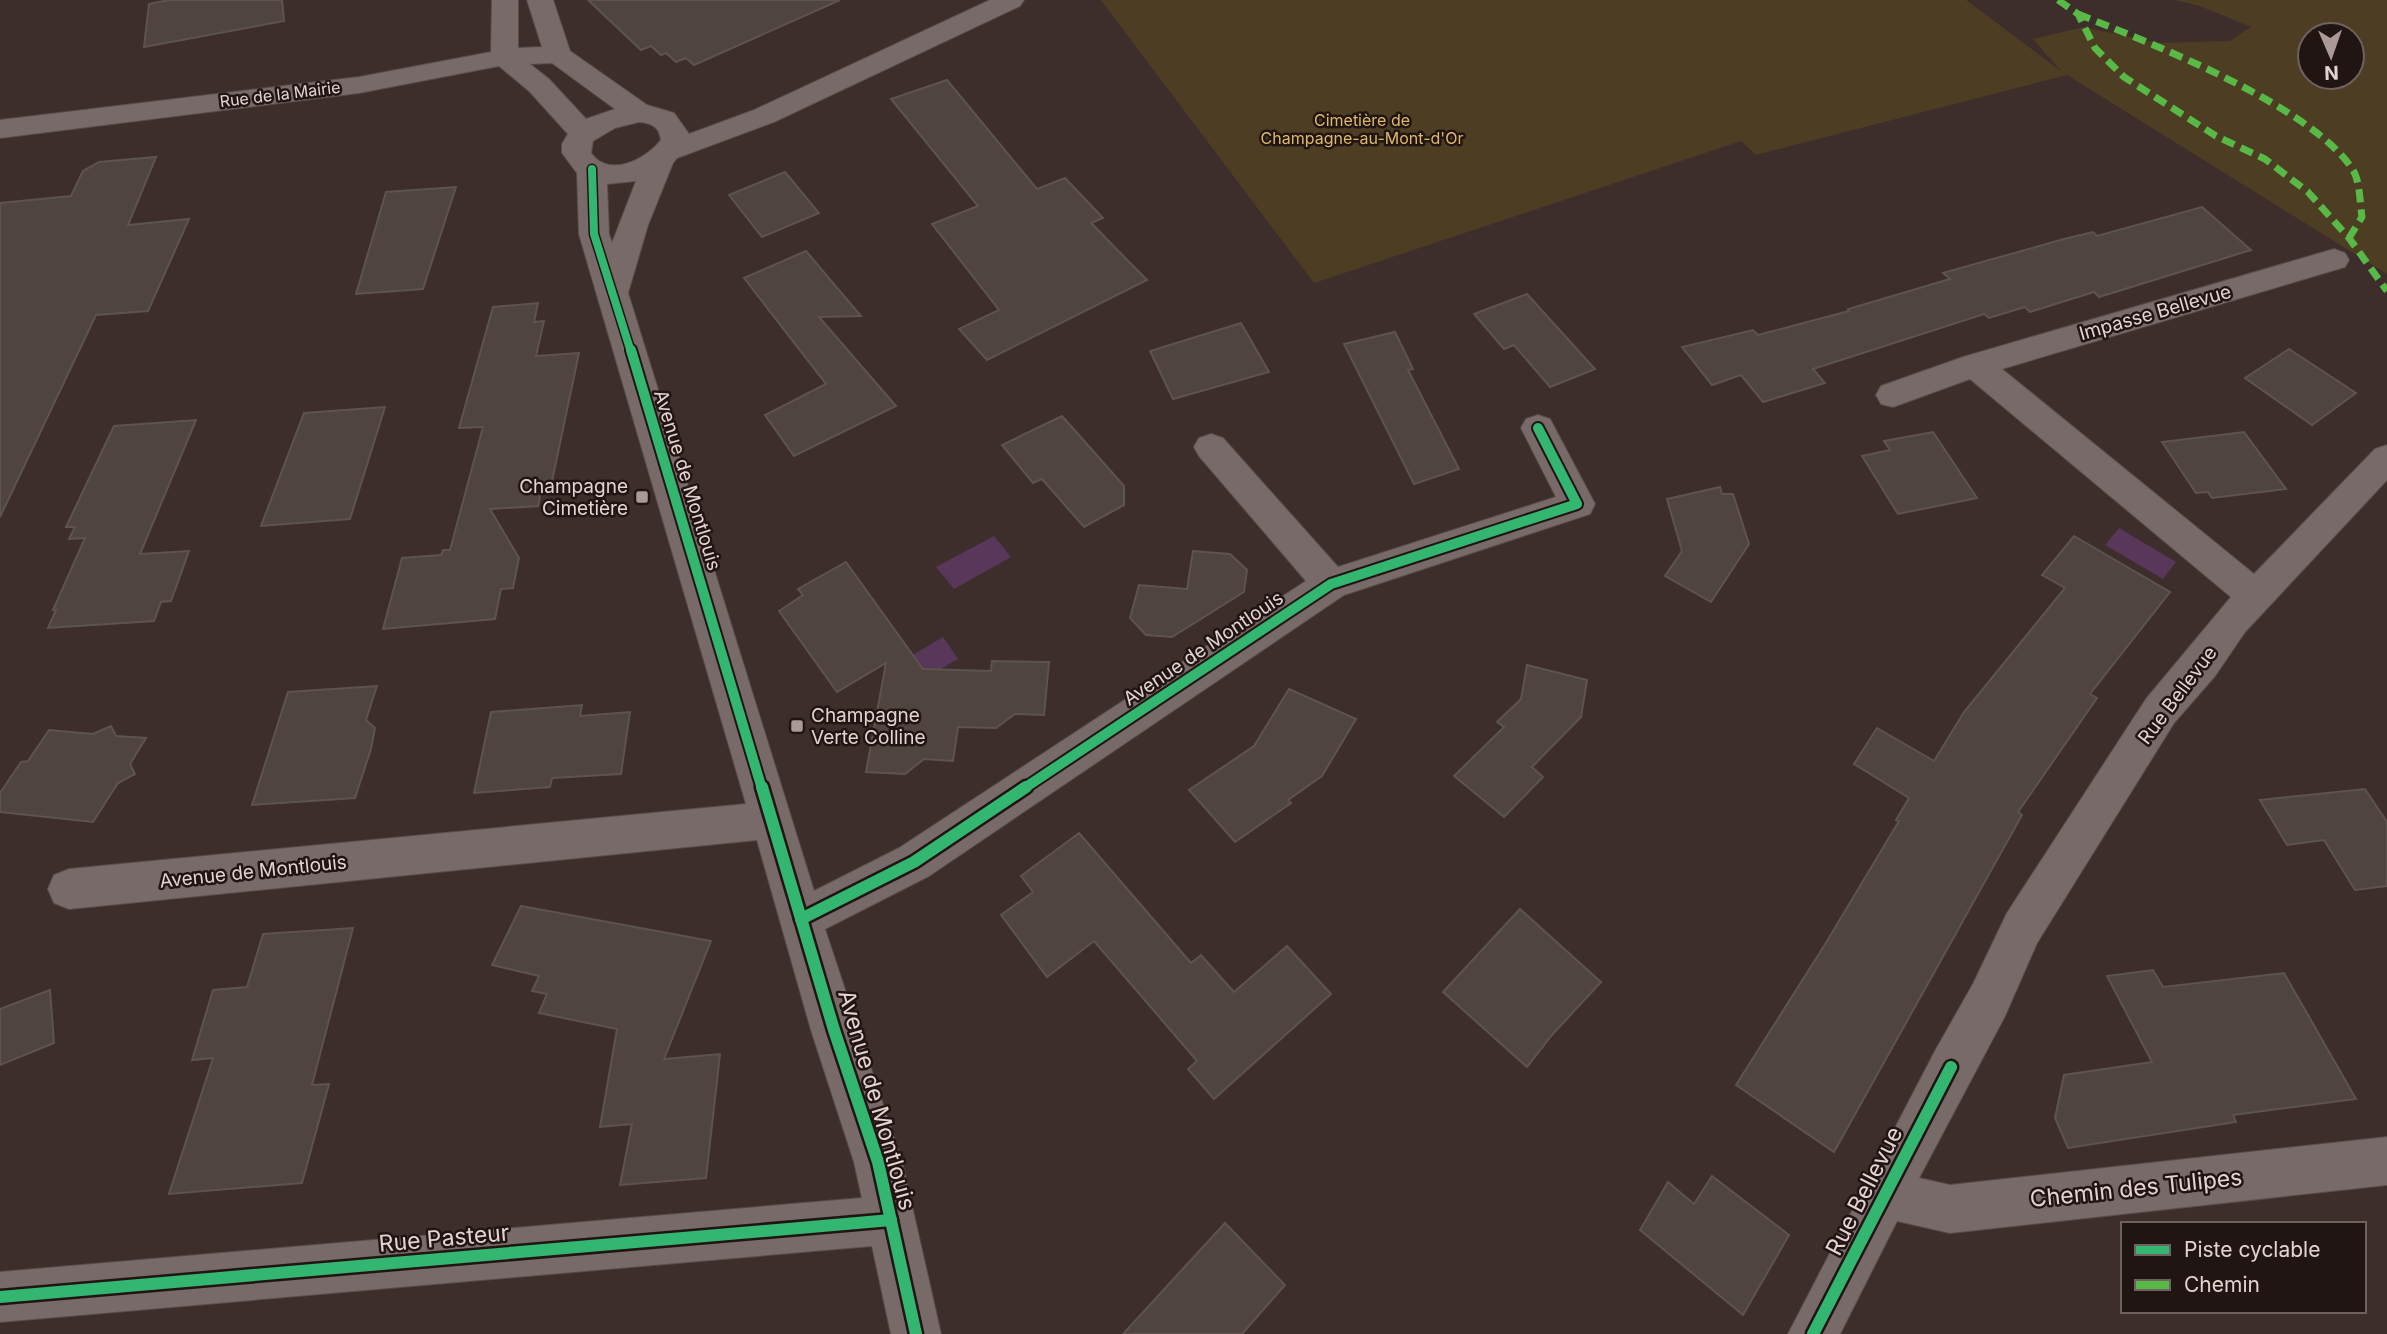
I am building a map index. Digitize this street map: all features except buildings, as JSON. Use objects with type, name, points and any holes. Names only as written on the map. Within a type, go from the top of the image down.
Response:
[{"type":"street","points":[[506,0],[504,57],[539,85],[584,134]]},
{"type":"street","points":[[541,0],[558,55],[646,114],[671,125],[675,141],[665,155],[633,225],[612,295]]},
{"type":"street","points":[[815,90],[732,109],[608,118],[584,134],[578,144],[578,154],[583,163],[592,169],[626,173],[648,167],[665,155],[764,116],[1011,0]]},
{"type":"street","name":"Rue de la Mairie","points":[[0,129],[359,85],[443,71],[504,57],[558,55]]},
{"type":"street","name":"Avenue de Montlouis","points":[[592,169],[594,234],[801,919],[878,1162],[916,1334]]},
{"type":"street","name":"Impasse Bellevue","points":[[1893,394],[1975,365],[2334,260]]},
{"type":"street","points":[[1975,365],[2255,596]]},
{"type":"street","name":"Avenue de Montlouis","points":[[801,919],[914,862],[1331,584],[1577,504],[1538,428]]},
{"type":"street","points":[[1211,447],[1331,584]]},
{"type":"street","name":"Rue Bellevue","points":[[1813,1334],[1951,1067],[1989,1000],[2022,928],[2160,711],[2202,664],[2232,621],[2387,458]]},
{"type":"street","name":"Avenue de Montlouis","points":[[69,889],[771,820]]},
{"type":"street","name":"Chemin des Tulipes","points":[[1886,1194],[1950,1209],[2387,1161]]},
{"type":"street","name":"Rue Pasteur","points":[[0,1297],[891,1220]]},
{"type":"green space","name":"Cimetière de Champagne-au-Mont-d'Or","points":[[1101,0],[1966,0],[2062,72],[2033,39],[2084,27],[2158,43],[2230,41],[2251,27],[2200,6],[2175,0],[2387,0],[2387,274],[2067,75],[1756,155],[1741,141],[1314,283]]},
{"type":"shaded area","points":[[2119,528],[2176,562],[2163,579],[2105,545]]},
{"type":"shaded area","points":[[994,536],[1011,557],[954,589],[936,567]]},
{"type":"shaded area","points":[[943,637],[958,659],[904,690],[889,669]]},
{"type":"marked path","points":[[2058,0],[2078,14],[2095,48],[2124,77],[2216,136],[2265,159],[2308,192],[2349,238],[2387,291]]},
{"type":"marked path","points":[[2078,14],[2184,57],[2278,108],[2322,137],[2354,171],[2362,217],[2349,238]]},
{"type":"cycle path","points":[[592,169],[594,234],[636,366],[834,1030],[878,1162],[916,1334]]},
{"type":"cycle path","points":[[801,919],[914,862],[1331,584],[1577,504],[1538,428]]},
{"type":"cycle path","points":[[1813,1334],[1951,1067]]},
{"type":"cycle path","points":[[0,1297],[891,1220]]},
{"type":"place","name":"Champagne Cimetière","points":[[642,497]]},
{"type":"place","name":"Champagne Verte Colline","points":[[797,726]]}]
